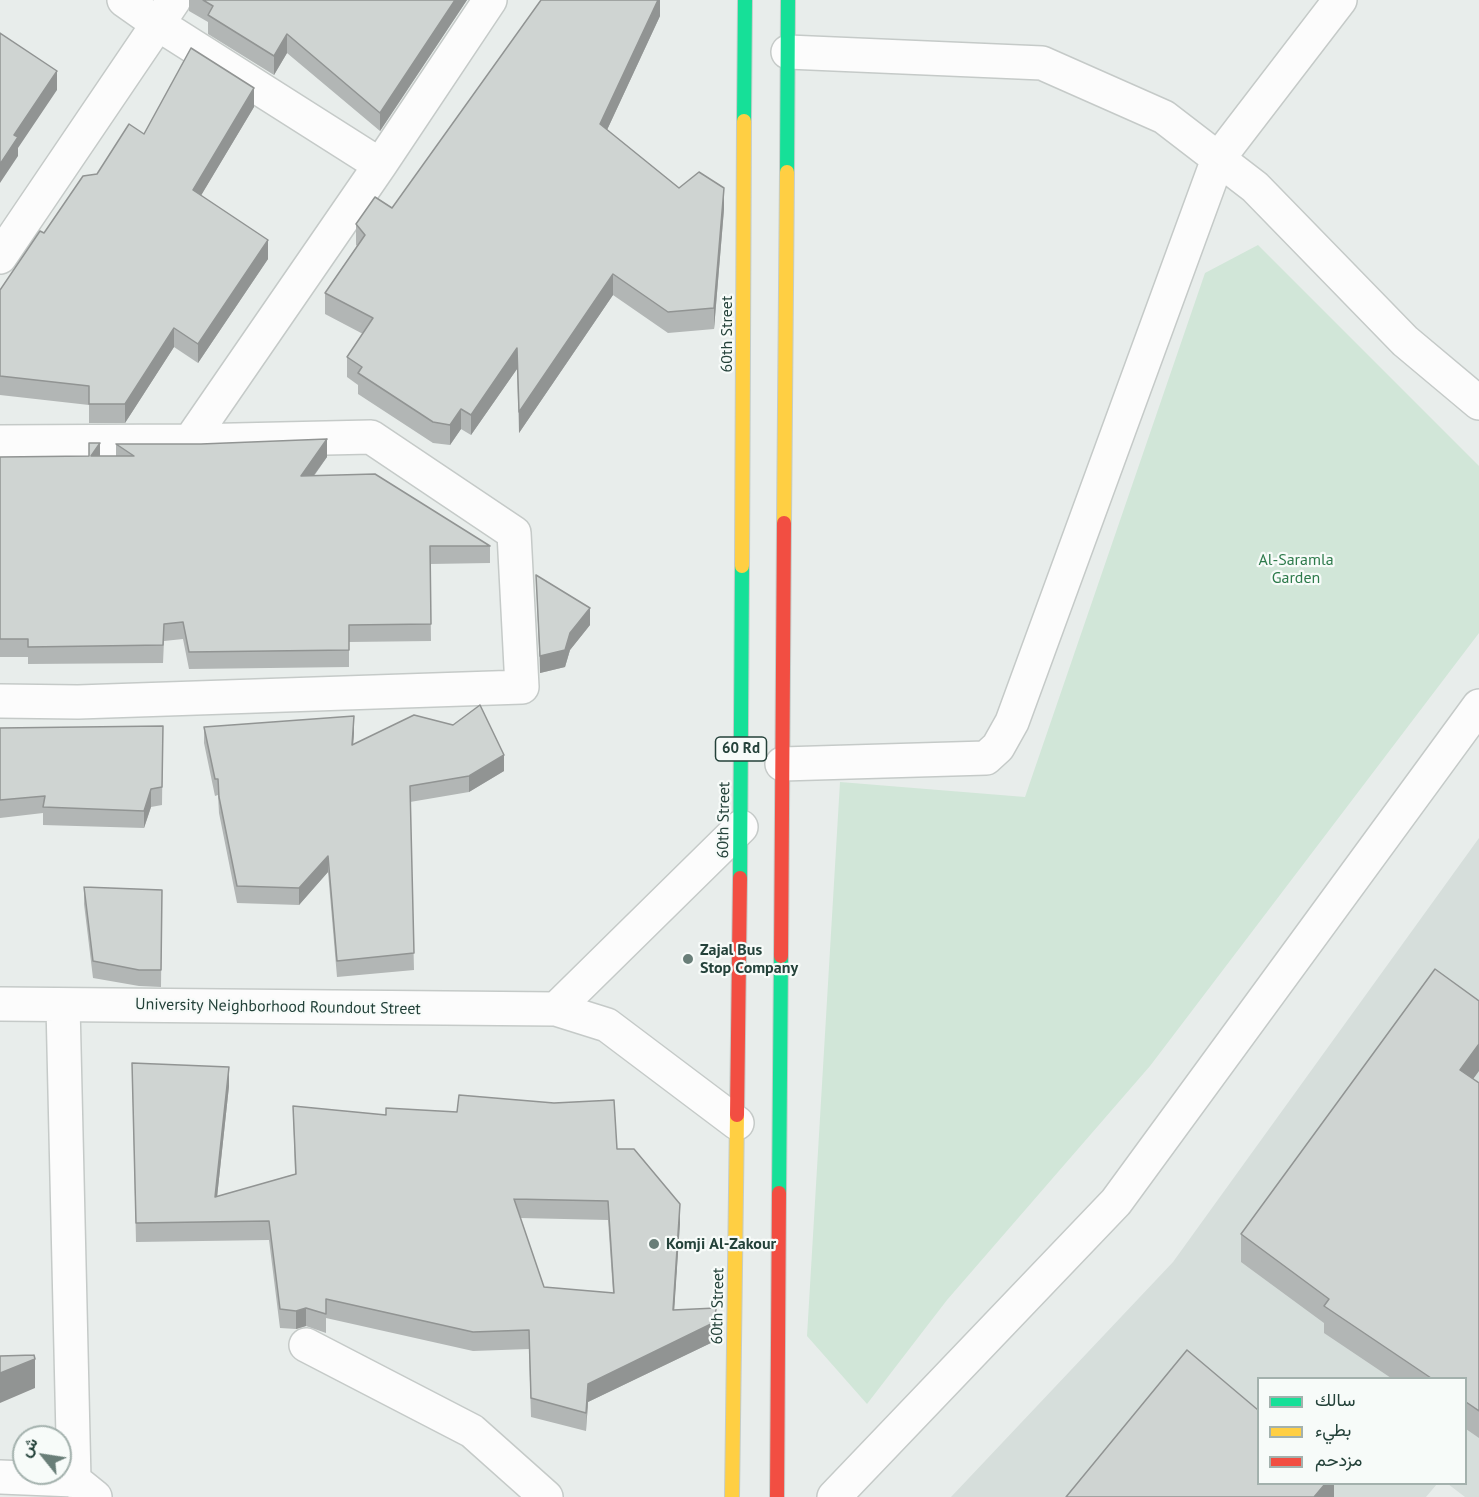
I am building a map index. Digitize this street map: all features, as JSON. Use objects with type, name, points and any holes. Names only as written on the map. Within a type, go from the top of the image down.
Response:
[{"type":"main road","name":"60th Street","points":[[732,1497],[741,827],[745,0]]},
{"type":"main road","points":[[777,1497],[788,0]]},
{"type":"street","points":[[124,0],[166,12],[380,165]]},
{"type":"street","points":[[190,441],[380,165],[490,0]]},
{"type":"street","points":[[782,764],[986,758],[998,747],[1012,722],[1218,159],[1340,0]]},
{"type":"street","points":[[0,257],[166,12]]},
{"type":"street","points":[[788,52],[1042,63],[1164,117],[1255,187],[1405,341],[1479,403]]},
{"type":"street","points":[[0,442],[371,437],[514,533],[522,687],[0,702]]},
{"type":"street","points":[[834,1497],[1116,1202],[1479,706]]},
{"type":"street","points":[[556,1009],[741,827]]},
{"type":"street","name":"University Neighborhood Roundout Street","points":[[0,1004],[556,1009],[607,1025],[737,1123]]},
{"type":"street","points":[[0,1477],[85,1488],[63,1005]]},
{"type":"street","points":[[306,1345],[472,1431],[546,1497]]},
{"type":"shaded area","points":[[1479,838],[1479,1497],[1465,1497],[1449,1485],[1467,1485],[1467,1377],[1257,1377],[1257,1485],[1436,1485],[1426,1497],[951,1497],[1173,1262]]},
{"type":"green space","name":"Al-Saramla Garden","points":[[1258,245],[1479,466],[1479,633],[1150,1066],[947,1300],[867,1404],[807,1336],[840,782],[1025,797],[1205,273]]},
{"type":"building","points":[[203,0],[455,0],[380,113],[287,34],[274,56],[208,15],[213,6]]},
{"type":"building","points":[[541,0],[658,0],[600,124],[679,188],[699,172],[724,188],[714,308],[668,312],[613,274],[519,412],[517,348],[471,415],[461,409],[450,425],[433,422],[358,373],[362,367],[347,357],[373,318],[325,293],[365,235],[356,224],[375,197],[392,208]]},
{"type":"building","points":[[0,33],[57,71],[14,135],[18,137],[0,164]]},
{"type":"building","points":[[191,48],[254,88],[193,190],[268,240],[198,344],[174,328],[125,404],[89,404],[89,386],[0,376],[0,290],[40,231],[44,233],[83,176],[97,174],[129,124],[144,134]]},
{"type":"building","points":[[327,439],[301,476],[375,474],[490,546],[430,546],[431,624],[349,625],[349,650],[189,652],[183,622],[164,624],[163,645],[28,647],[28,639],[0,639],[0,457],[89,456],[89,443],[100,443],[91,456],[134,456],[116,444],[201,444]]},
{"type":"building","points":[[536,575],[590,608],[570,633],[565,650],[540,656]]},
{"type":"building","points":[[480,705],[504,755],[469,776],[410,786],[414,953],[337,961],[328,856],[299,888],[237,886],[219,797],[218,779],[215,779],[204,727],[354,716],[352,745],[414,715],[453,725]]},
{"type":"building","points":[[163,726],[162,787],[151,789],[144,811],[43,807],[45,796],[0,800],[0,728]]},
{"type":"building","points":[[84,887],[162,890],[161,970],[139,970],[93,961]]},
{"type":"building","points":[[1435,969],[1479,1001],[1479,1044],[1460,1070],[1479,1083],[1479,1411],[1467,1403],[1467,1377],[1430,1377],[1324,1306],[1329,1299],[1241,1234]]},
{"type":"building","points":[[132,1063],[229,1067],[215,1197],[296,1174],[293,1106],[386,1115],[386,1108],[457,1112],[459,1095],[554,1103],[614,1100],[617,1149],[634,1149],[680,1204],[673,1310],[716,1308],[715,1322],[588,1384],[586,1413],[531,1398],[529,1330],[473,1332],[326,1299],[326,1314],[306,1308],[296,1311],[280,1309],[269,1221],[136,1223]],"holes":[[[514,1199],[608,1201],[614,1293],[544,1287]]]},
{"type":"building","points":[[1187,1350],[1257,1409],[1257,1485],[1324,1485],[1314,1497],[1066,1497]]},
{"type":"building","points":[[34,1355],[35,1359],[0,1373],[0,1356]]},
{"type":"traffic: fast","points":[[744,121],[745,0]]},
{"type":"traffic: fast","points":[[787,172],[788,0]]},
{"type":"traffic: fast","points":[[740,878],[742,566]]},
{"type":"traffic: fast","points":[[779,1193],[781,956]]},
{"type":"traffic: slow","points":[[742,566],[744,121]]},
{"type":"traffic: slow","points":[[784,523],[787,172]]},
{"type":"traffic: slow","points":[[732,1497],[737,1115]]},
{"type":"traffic: jam","points":[[781,956],[784,523]]},
{"type":"traffic: jam","points":[[737,1115],[740,878]]},
{"type":"traffic: jam","points":[[777,1497],[779,1193]]},
{"type":"place","name":"Zajal Bus Stop Company","points":[[688,959]]},
{"type":"place","name":"Komji Al-Zakour","points":[[654,1244]]}]
